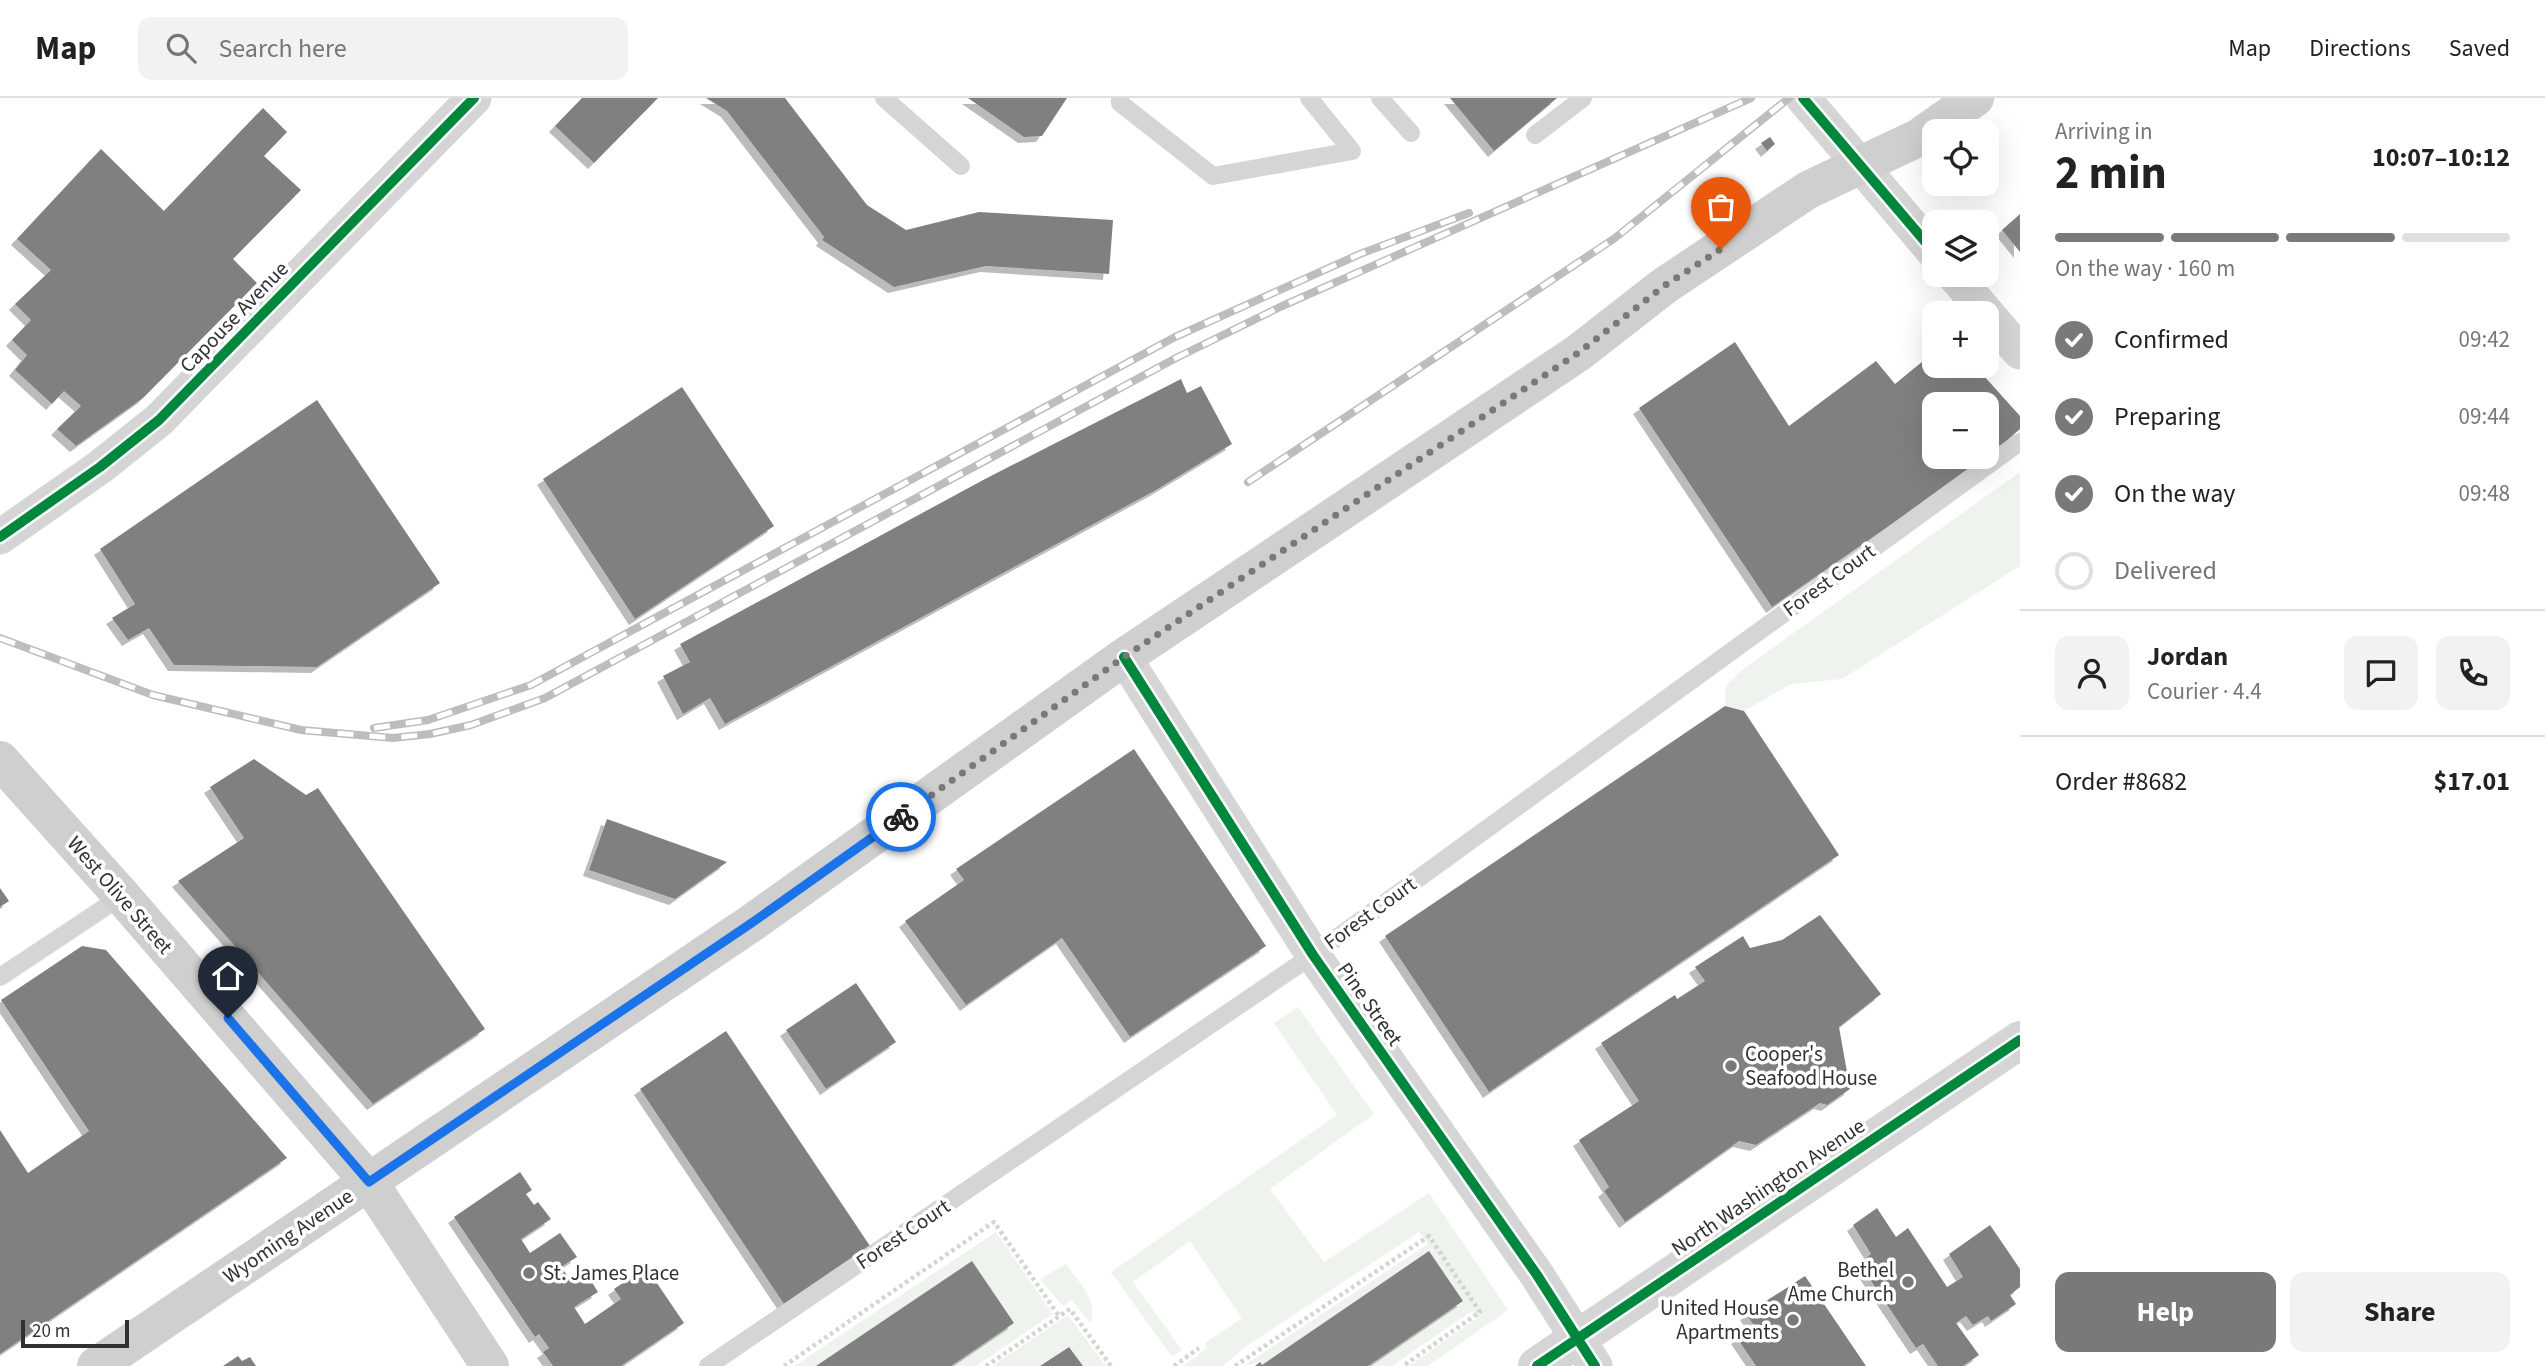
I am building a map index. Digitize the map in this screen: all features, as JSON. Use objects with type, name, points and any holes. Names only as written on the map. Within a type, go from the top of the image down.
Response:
[{"type":"main road","name":"Wyoming Avenue","points":[[96,1366],[753,922],[1124,657],[1578,353],[1664,286],[1808,190],[1918,138],[1975,98]]},
{"type":"main road","name":"West Olive Street","points":[[0,760],[122,896],[369,1182],[491,1366]]},
{"type":"street","name":"Capouse Avenue","points":[[0,537],[100,467],[159,420],[474,98]]},
{"type":"street","points":[[1803,98],[1922,238]]},
{"type":"street","points":[[1964,287],[2020,352]]},
{"type":"street","name":"Pine Street","points":[[1124,657],[1313,955],[1537,1275],[1586,1352]]},
{"type":"street","name":"North Washington Avenue","points":[[1537,1366],[1586,1352],[2020,1040]]},
{"type":"lane","points":[[884,98],[961,166]]},
{"type":"lane","points":[[1119,98],[1120,103],[1213,176],[1352,151],[1309,98]]},
{"type":"lane","points":[[1380,98],[1411,133]]},
{"type":"lane","points":[[1535,135],[1583,98]]},
{"type":"lane","name":"Forest Court","points":[[708,1366],[1313,955],[2020,442]]},
{"type":"lane","points":[[0,977],[122,896]]},
{"type":"path","points":[[784,1366],[994,1222],[1059,1316]]},
{"type":"path","points":[[1235,1366],[1429,1236],[1480,1312],[1403,1366]]},
{"type":"path","points":[[986,1366],[1070,1309],[1111,1366]]},
{"type":"path","points":[[1174,1366],[1199,1348]]},
{"type":"shaded area","points":[[2020,472],[2020,566],[1842,679],[1791,684],[1744,711],[1725,706],[1726,686],[1743,669]]},
{"type":"shaded area","points":[[1298,1007],[1374,1114],[1270,1189],[1324,1262],[1429,1193],[1508,1310],[1428,1366],[1409,1366],[1477,1318],[1472,1311],[1392,1366],[1368,1366],[1463,1301],[1429,1251],[1262,1365],[1260,1362],[1243,1366],[1428,1244],[1419,1232],[1248,1345],[1223,1366],[1183,1366],[1207,1348],[1205,1343],[1242,1318],[1190,1241],[1133,1282],[1182,1350],[1172,1357],[1111,1272],[1337,1115],[1274,1023]]},
{"type":"shaded area","points":[[996,1232],[1053,1314],[976,1366],[951,1366],[1013,1323],[972,1261],[816,1366],[794,1366]]},
{"type":"shaded area","points":[[1066,1264],[1090,1299],[1090,1323],[1072,1300],[1063,1306],[1040,1279]]},
{"type":"shaded area","points":[[1068,1315],[1106,1366],[1083,1366],[1068,1347],[1040,1366],[992,1366]]},
{"type":"building","points":[[582,98],[658,98],[594,163],[555,126]]},
{"type":"building","points":[[706,98],[785,98],[867,205],[906,230],[979,212],[1113,220],[1109,274],[986,266],[894,287],[822,240],[824,237],[727,111]]},
{"type":"building","points":[[968,98],[1067,98],[1042,136],[1024,137]]},
{"type":"building","points":[[1450,98],[1557,98],[1494,151]]},
{"type":"building","points":[[263,108],[287,132],[264,156],[301,190],[233,259],[257,283],[143,398],[76,446],[57,429],[81,406],[64,391],[52,404],[15,370],[27,355],[12,340],[31,320],[15,304],[51,270],[17,239],[101,149],[164,211]]},
{"type":"building","points":[[1770,137],[1775,144],[1767,151],[1761,143]]},
{"type":"building","points":[[2020,214],[2020,252],[2002,230]]},
{"type":"building","points":[[1735,342],[1789,426],[1876,361],[1895,384],[1922,362],[1922,378],[1986,378],[1998,392],[1922,392],[1922,469],[1974,469],[1772,607],[1639,408]]},
{"type":"building","points":[[1181,379],[1187,393],[1201,386],[1232,444],[1156,490],[725,724],[710,698],[683,714],[663,676],[690,662],[680,644],[985,479]]},
{"type":"building","points":[[682,387],[774,526],[635,619],[543,479]]},
{"type":"building","points":[[1999,393],[2020,416],[2020,429],[1999,447]]},
{"type":"building","points":[[317,400],[440,583],[317,667],[174,665],[149,628],[128,640],[112,618],[135,604],[100,549]]},
{"type":"building","points":[[1725,706],[1744,711],[1839,855],[1489,1092],[1385,936]]},
{"type":"building","points":[[1134,749],[1266,946],[1130,1037],[1062,938],[966,1005],[905,921],[964,880],[956,869]]},
{"type":"building","points":[[254,759],[306,795],[318,788],[485,1029],[373,1104],[178,881],[244,838],[210,787]]},
{"type":"building","points":[[607,819],[727,862],[675,899],[589,870]]},
{"type":"building","points":[[0,888],[9,901],[0,907]]},
{"type":"building","name":"Cooper's Seafood House","points":[[1820,915],[1881,994],[1839,1027],[1850,1089],[1827,1105],[1820,1103],[1756,1145],[1739,1141],[1625,1222],[1604,1191],[1609,1187],[1579,1140],[1639,1101],[1601,1043],[1675,995],[1677,999],[1705,981],[1695,967],[1743,936],[1750,948],[1782,940]]},
{"type":"building","points":[[82,946],[106,950],[287,1158],[0,1354],[0,1130],[28,1173],[89,1131],[1,1000]]},
{"type":"building","points":[[856,983],[896,1042],[826,1089],[786,1030]]},
{"type":"building","points":[[726,1031],[870,1246],[784,1304],[640,1089]]},
{"type":"building","name":"St. James Place","points":[[520,1172],[532,1190],[526,1194],[534,1205],[538,1202],[551,1219],[521,1239],[530,1253],[560,1233],[577,1257],[561,1267],[569,1278],[583,1268],[598,1292],[574,1307],[585,1324],[621,1299],[614,1289],[646,1267],[684,1323],[621,1366],[553,1366],[543,1352],[549,1348],[539,1334],[535,1337],[454,1217]]},
{"type":"building","name":"Bethel Ame Church","points":[[1877,1208],[1896,1237],[1908,1228],[1947,1287],[1963,1277],[1949,1254],[1990,1225],[2020,1269],[2020,1287],[2010,1295],[2016,1304],[1991,1321],[1988,1316],[1973,1325],[1966,1316],[1956,1323],[1979,1355],[1963,1366],[1938,1366],[1923,1344],[1916,1348],[1859,1263],[1871,1254],[1853,1225]]},
{"type":"building","points":[[1429,1251],[1463,1301],[1368,1366],[1255,1366],[1260,1362],[1262,1365]]},
{"type":"building","points":[[972,1261],[1014,1323],[951,1366],[816,1366]]},
{"type":"building","name":"United House Apartments","points":[[1805,1276],[1866,1366],[1756,1366],[1737,1338],[1755,1327],[1746,1314]]},
{"type":"building","points":[[1069,1347],[1083,1366],[1040,1366]]},
{"type":"building","points":[[238,1356],[242,1361],[250,1357],[256,1366],[223,1366]]},
{"type":"railway","points":[[0,638],[153,695],[301,730],[393,738],[430,734],[471,725],[545,698],[1176,358],[1280,307],[1751,98]]},
{"type":"railway","points":[[1248,482],[1615,238],[1789,98]]},
{"type":"railway","points":[[374,728],[428,720],[531,685],[1175,337],[1360,254],[1469,213]]},
{"type":"cycle path","points":[[0,537],[100,467],[159,420],[474,98]]},
{"type":"cycle path","points":[[1803,98],[1922,238]]},
{"type":"cycle path","points":[[1124,657],[1313,955],[1537,1275],[1595,1366]]},
{"type":"cycle path","points":[[1537,1366],[2020,1040]]},
{"type":"way so far","points":[[901,817],[1124,657],[1578,353],[1664,286],[1721,249]]},
{"type":"place","name":"Cooper's Seafood House","points":[[1731,1066]]},
{"type":"place","name":"St. James Place","points":[[529,1273]]},
{"type":"place","name":"Bethel Ame Church","points":[[1908,1282]]},
{"type":"place","name":"United House Apartments","points":[[1793,1320]]},
{"type":"route","points":[[228,1018],[369,1182],[753,922],[901,817]]}]
